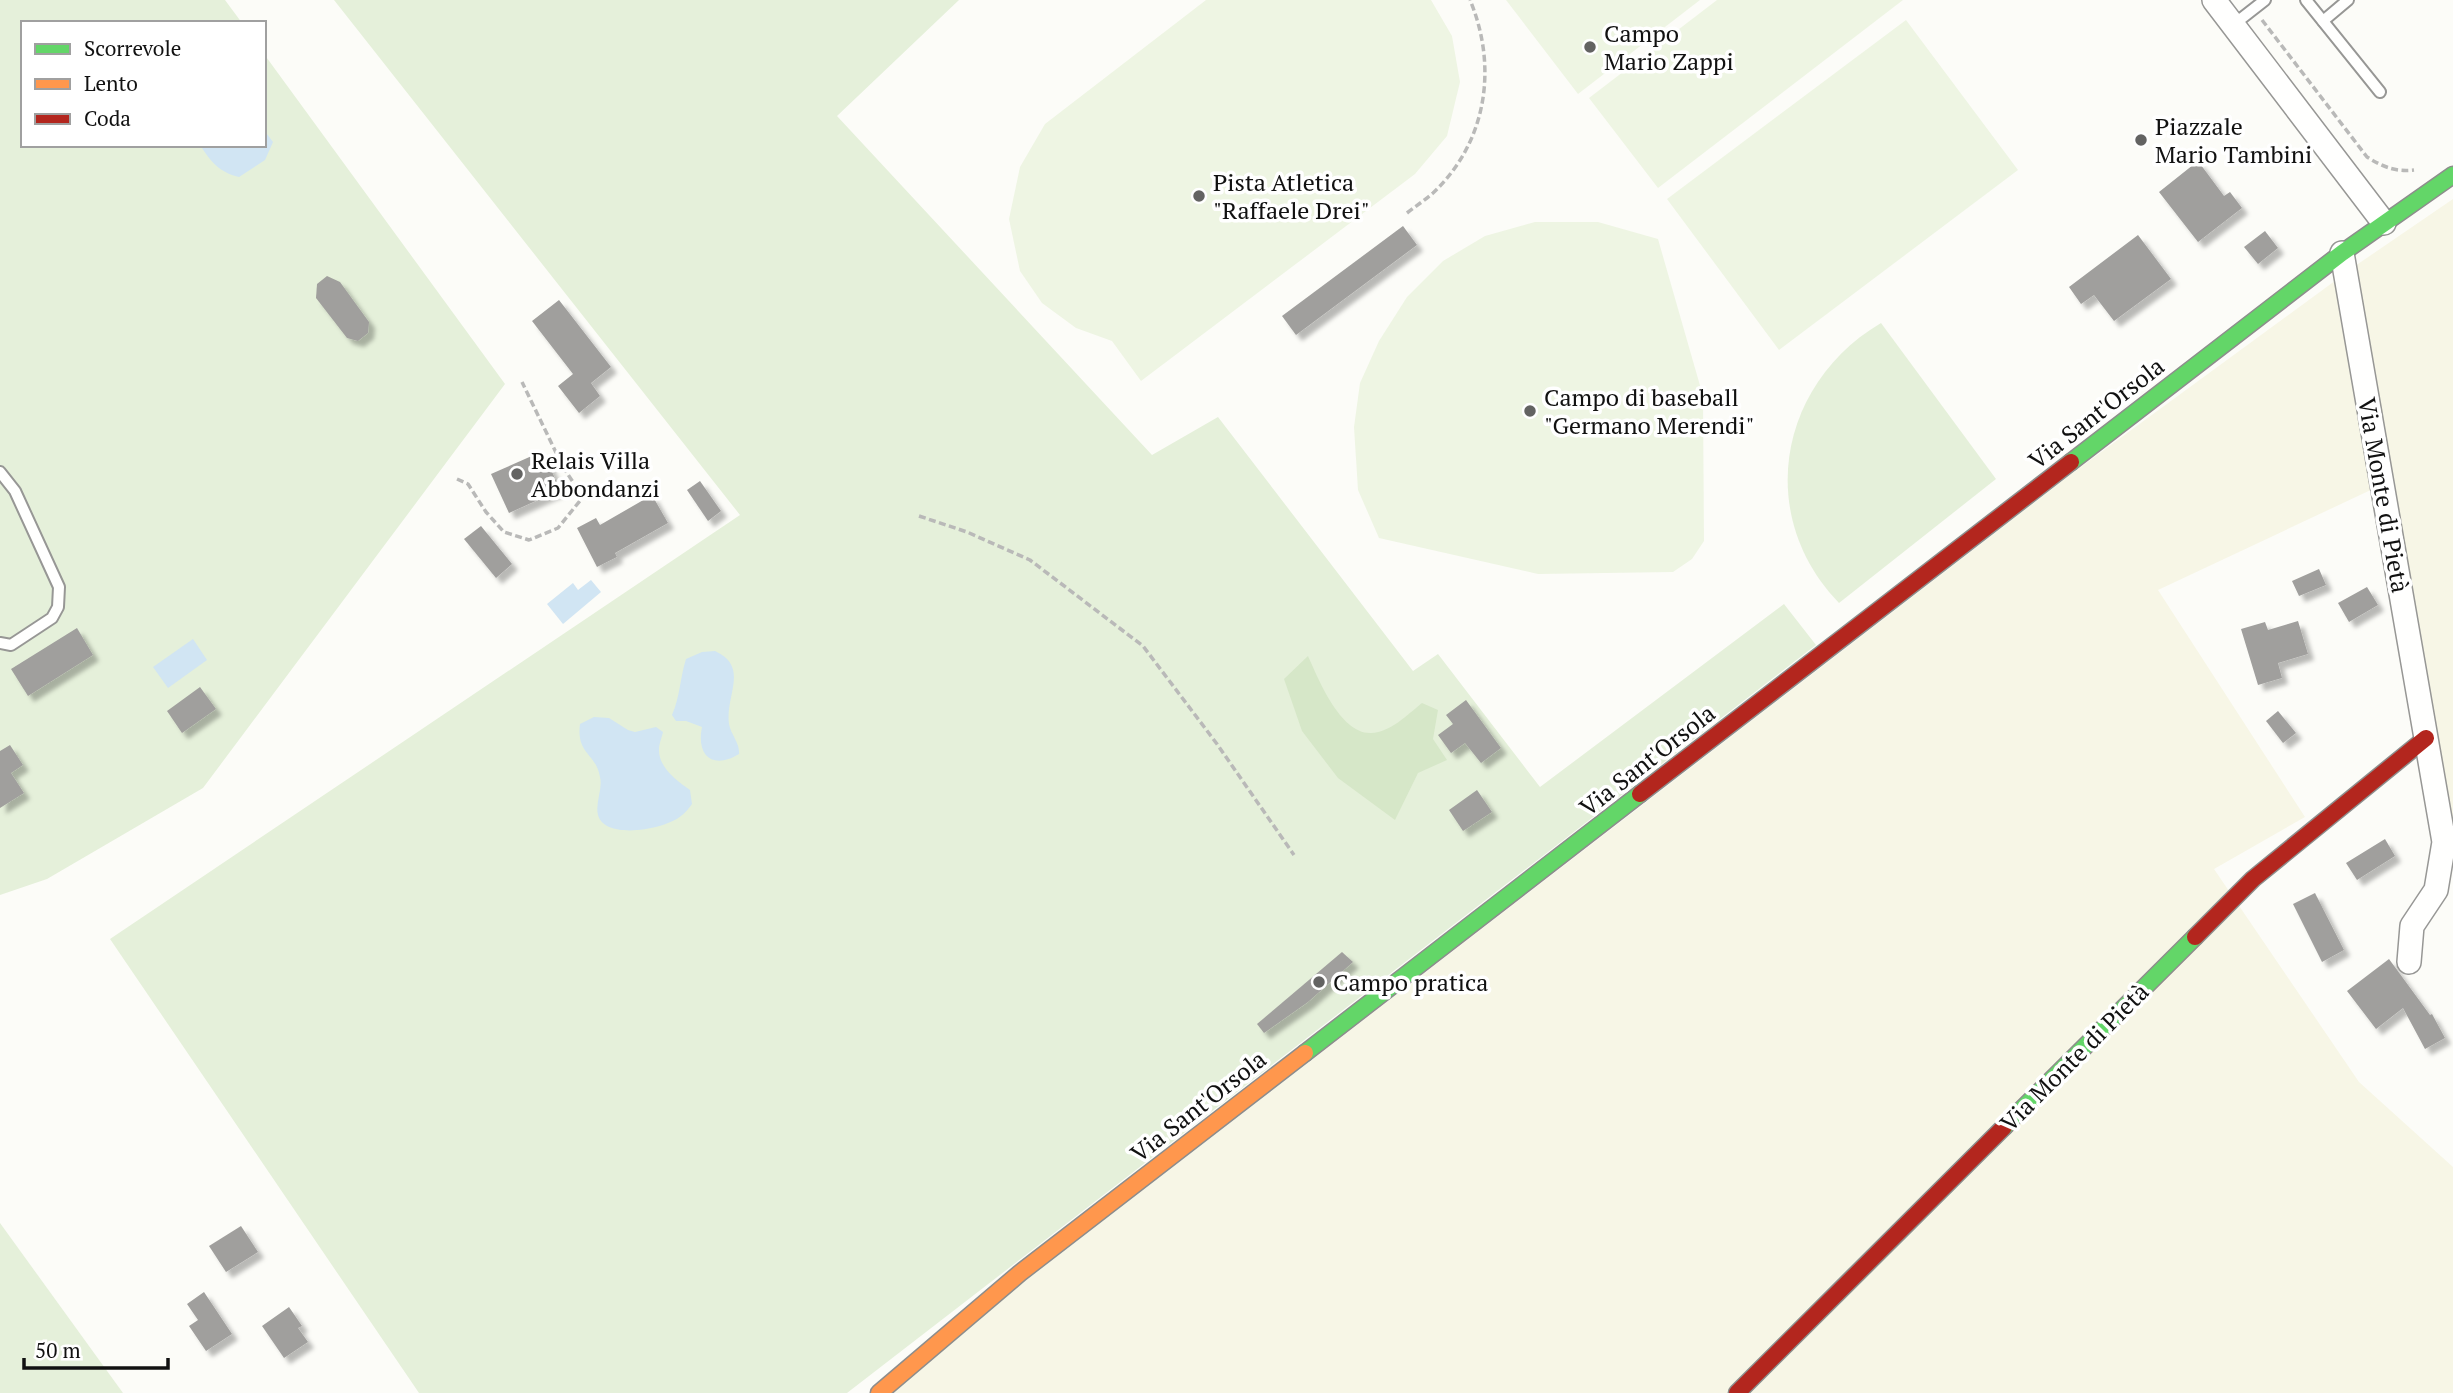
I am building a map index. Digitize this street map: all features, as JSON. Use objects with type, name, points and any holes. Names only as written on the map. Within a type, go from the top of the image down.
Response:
[{"type":"street","points":[[2214,0],[2384,223]]},
{"type":"street","name":"Via Sant'Orsola","points":[[879,1393],[1020,1273],[2342,253],[2453,175]]},
{"type":"street","name":"Via Monte di Pietà","points":[[2342,253],[2444,842],[2436,890],[2412,926],[2409,962]]},
{"type":"street","name":"Via Monte di Pietà","points":[[1737,1393],[2253,879],[2426,738]]},
{"type":"lane","points":[[2233,25],[2265,0]]},
{"type":"lane","points":[[2306,0],[2379,92]]},
{"type":"lane","points":[[2323,21],[2348,0]]},
{"type":"lane","points":[[0,472],[15,491],[59,587],[58,607],[52,618],[11,645],[0,643]]},
{"type":"path","points":[[1407,213],[1433,193],[1452,171],[1469,141],[1483,105],[1487,70],[1482,35],[1470,0]]},
{"type":"path","points":[[2254,9],[2367,158],[2398,171],[2423,169]]},
{"type":"path","points":[[457,479],[468,484],[486,512],[504,532],[529,540],[558,528],[583,496],[563,467],[522,382]]},
{"type":"path","points":[[919,516],[1030,560],[1143,646],[1217,744],[1294,855]]},
{"type":"green space","points":[[0,0],[225,0],[241,21],[21,21],[21,147],[266,147],[266,57],[505,384],[203,788],[47,879],[0,895]]},
{"type":"green space","points":[[334,0],[959,0],[837,116],[1152,455],[1218,417],[1413,671],[1438,654],[1540,787],[1784,604],[1816,645],[847,1393],[419,1393],[110,939],[740,515]]},
{"type":"green space","name":"Pista Atletica \"Raffaele Drei\"","points":[[1206,0],[1431,0],[1452,36],[1460,82],[1447,136],[1415,174],[1141,381],[1112,341],[1076,328],[1042,303],[1020,271],[1009,219],[1020,167],[1045,124]]},
{"type":"green space","name":"Campo Mario Zappi","points":[[1506,0],[1700,0],[1578,94]]},
{"type":"green space","points":[[1717,0],[1903,0],[1658,188],[1589,98]]},
{"type":"green space","points":[[1906,20],[2018,170],[1779,350],[1667,199]]},
{"type":"green space","points":[[2453,199],[2453,868],[2392,480],[2158,590],[2305,817],[2214,869],[2359,1082],[2453,1167],[2453,1393],[880,1393],[2078,469],[2358,264]]},
{"type":"green space","name":"Campo di baseball \"Germano Merendi\"","points":[[1535,222],[1598,222],[1658,239],[1703,396],[1704,541],[1692,559],[1673,572],[1538,574],[1379,538],[1358,490],[1354,427],[1360,383],[1379,341],[1407,297],[1443,261],[1485,236]]},
{"type":"green space","points":[[1881,323],[1996,479],[1839,603],[1812,568],[1795,531],[1788,492],[1790,452],[1800,415],[1819,380],[1846,349]]},
{"type":"green space","points":[[1308,656],[1340,715],[1360,731],[1371,733],[1385,730],[1422,703],[1438,710],[1433,739],[1447,760],[1418,773],[1395,820],[1338,778],[1302,731],[1284,679]]},
{"type":"green space","points":[[0,1223],[123,1393],[0,1393]]},
{"type":"water","points":[[266,133],[273,142],[265,160],[239,177],[216,166],[201,147],[266,147]]},
{"type":"water","points":[[591,580],[601,592],[563,624],[547,604],[573,583],[578,590]]},
{"type":"water","points":[[193,639],[207,660],[168,688],[153,667]]},
{"type":"water","points":[[715,651],[725,658],[734,673],[729,724],[739,750],[739,754],[721,761],[704,753],[702,727],[686,721],[676,721],[672,715],[686,659],[702,652]]},
{"type":"water","points":[[594,717],[609,718],[635,732],[656,727],[663,732],[659,749],[662,762],[674,778],[690,790],[692,804],[684,813],[663,825],[636,830],[612,828],[603,823],[597,810],[601,786],[598,769],[584,748],[580,734],[580,724]]},
{"type":"building","points":[[2198,161],[2224,196],[2230,192],[2242,208],[2198,242],[2159,192]]},
{"type":"building","points":[[1403,226],[1417,245],[1296,335],[1282,316]]},
{"type":"building","points":[[2265,231],[2278,248],[2258,264],[2244,247]]},
{"type":"building","points":[[2138,235],[2171,279],[2114,321],[2094,295],[2081,304],[2069,287]]},
{"type":"building","points":[[327,276],[340,282],[369,322],[368,333],[358,341],[347,338],[316,298],[317,284]]},
{"type":"building","points":[[559,300],[611,367],[591,383],[600,396],[579,413],[558,386],[573,374],[532,321]]},
{"type":"building","points":[[543,451],[560,490],[509,513],[491,474]]},
{"type":"building","points":[[700,481],[721,511],[708,521],[687,490]]},
{"type":"building","points":[[652,495],[668,523],[615,553],[617,557],[597,567],[577,528],[596,518],[600,525]]},
{"type":"building","points":[[481,526],[512,564],[496,578],[464,539]]},
{"type":"building","points":[[2319,569],[2326,585],[2299,596],[2292,581]]},
{"type":"building","points":[[2367,587],[2378,605],[2349,622],[2338,603]]},
{"type":"building","points":[[2298,621],[2308,654],[2278,663],[2282,678],[2258,685],[2241,629],[2265,622],[2268,630]]},
{"type":"building","points":[[77,628],[93,655],[28,696],[11,669]]},
{"type":"building","points":[[200,687],[216,709],[182,733],[167,711]]},
{"type":"building","points":[[1466,700],[1501,748],[1481,763],[1465,743],[1451,753],[1438,735],[1453,724],[1446,715]]},
{"type":"building","points":[[2278,711],[2296,733],[2283,743],[2266,721]]},
{"type":"building","points":[[10,745],[23,765],[11,773],[24,793],[0,808],[0,751]]},
{"type":"building","points":[[1477,790],[1492,812],[1463,831],[1449,810]]},
{"type":"building","points":[[2385,839],[2395,856],[2357,880],[2346,863]]},
{"type":"building","points":[[2315,893],[2344,950],[2322,962],[2293,904]]},
{"type":"building","name":"Campo pratica","points":[[1342,952],[1353,962],[1308,1002],[1264,1033],[1257,1024]]},
{"type":"building","points":[[2389,959],[2430,1015],[2432,1014],[2445,1038],[2425,1049],[2403,1008],[2376,1029],[2347,991]]},
{"type":"building","points":[[241,1226],[258,1252],[226,1272],[209,1246]]},
{"type":"building","points":[[204,1292],[232,1334],[206,1351],[189,1326],[198,1320],[187,1304]]},
{"type":"building","points":[[289,1307],[302,1326],[298,1328],[308,1342],[284,1358],[262,1326]]},
{"type":"traffic: fast","points":[[2071,462],[2342,253],[2453,175]]},
{"type":"traffic: fast","points":[[1305,1053],[1640,794]]},
{"type":"traffic: fast","points":[[2004,1127],[2195,937]]},
{"type":"traffic: slow","points":[[879,1393],[1020,1273],[1305,1053]]},
{"type":"traffic: jam","points":[[1640,794],[2071,462]]},
{"type":"traffic: jam","points":[[2195,937],[2253,879],[2426,738]]},
{"type":"traffic: jam","points":[[1737,1393],[2004,1127]]},
{"type":"place","name":"Campo Mario Zappi","points":[[1590,47]]},
{"type":"place","name":"Piazzale Mario Tambini","points":[[2141,140]]},
{"type":"place","name":"Pista Atletica \"Raffaele Drei\"","points":[[1199,196]]},
{"type":"place","name":"Campo di baseball \"Germano Merendi\"","points":[[1530,411]]},
{"type":"place","name":"Relais Villa Abbondanzi","points":[[517,474]]},
{"type":"place","name":"Campo pratica","points":[[1319,982]]}]
